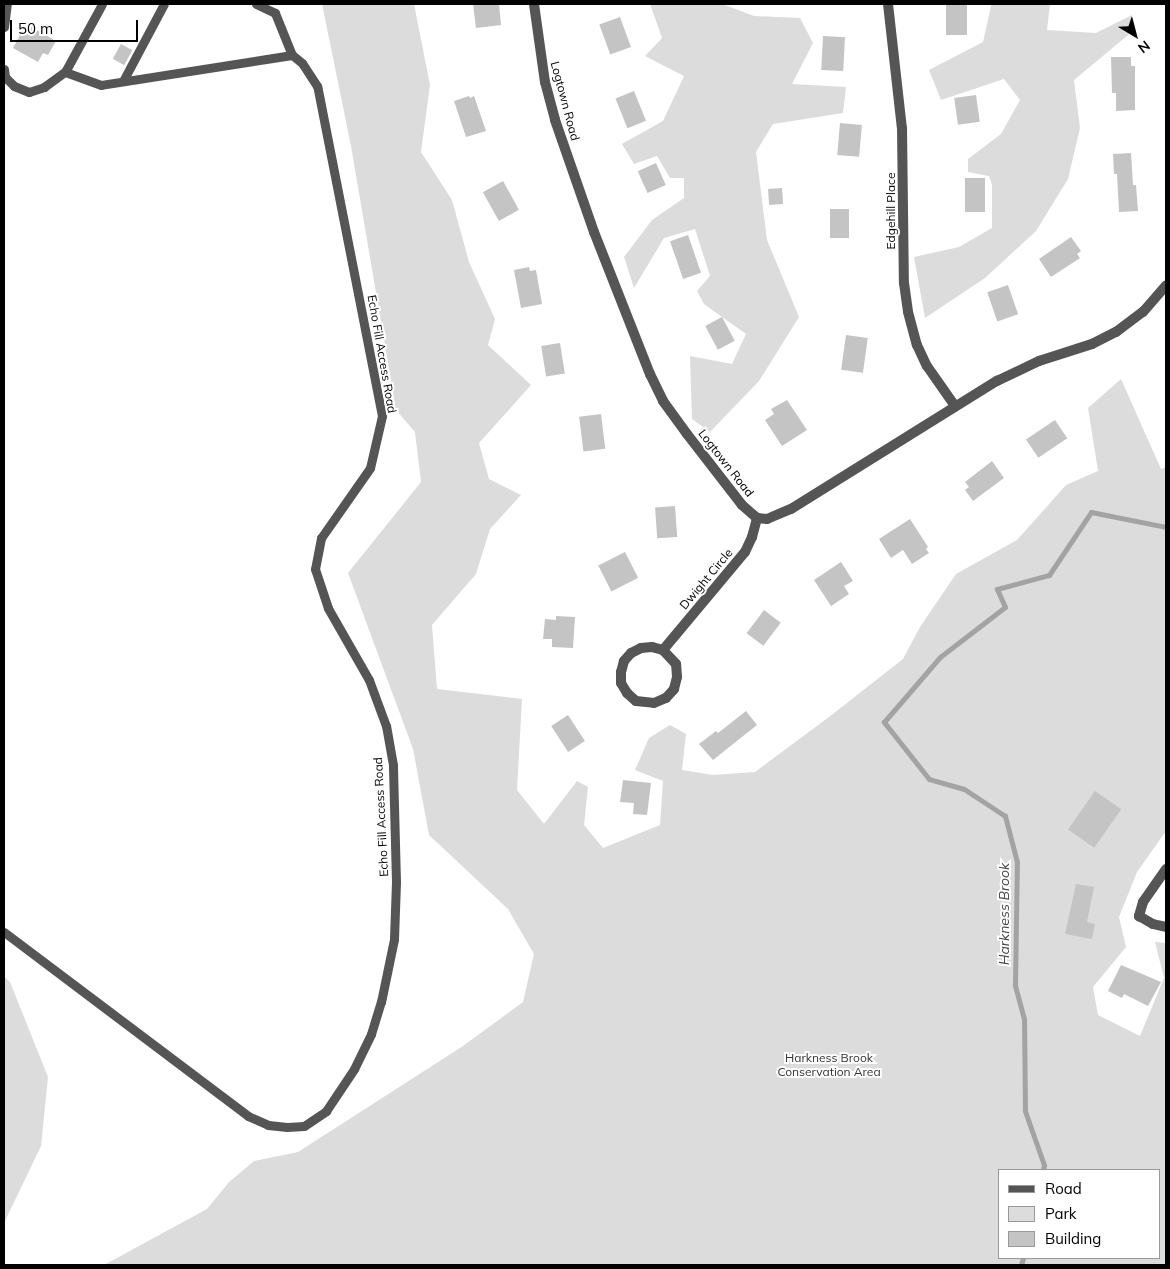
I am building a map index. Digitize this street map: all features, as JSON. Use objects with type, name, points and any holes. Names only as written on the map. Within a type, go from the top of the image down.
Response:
[{"type":"street","name":"Logtown Road","points":[[534,4],[545,82],[555,120],[597,241],[650,374],[663,400],[687,434],[742,505],[758,518]]},
{"type":"street","name":"Edgehill Place","points":[[888,4],[902,128],[904,283],[908,312],[917,345],[926,366],[955,406]]},
{"type":"street","points":[[758,518],[767,518],[791,509],[955,406],[1024,367],[1116,332],[1143,312],[1166,286]]},
{"type":"street","name":"Dwight Circle","points":[[663,650],[745,552],[758,518]]},
{"type":"street","points":[[652,647],[663,650],[676,664],[678,677],[674,689],[666,698],[654,703],[636,700],[627,693],[622,683],[621,672],[624,662],[631,653],[641,648],[652,647]]},
{"type":"street","points":[[1166,869],[1143,902],[1139,916],[1153,924],[1166,927]]},
{"type":"lane","points":[[4,28],[6,4]]},
{"type":"lane","points":[[4,74],[14,86],[29,92],[44,87],[65,72],[102,4]]},
{"type":"lane","points":[[123,81],[164,4]]},
{"type":"lane","points":[[65,72],[101,85],[292,55],[275,13],[256,4]]},
{"type":"lane","name":"Echo Fill Access Road","points":[[4,932],[248,1116],[268,1125],[304,1126],[326,1111],[354,1069],[382,1002],[394,939],[396,882],[393,765],[386,726],[369,680],[328,608],[315,569],[321,538],[370,468],[382,416],[317,86],[302,63],[292,55]]},
{"type":"green space","name":"Harkness Brook Conservation Area","points":[[322,4],[414,4],[430,85],[421,152],[452,200],[469,262],[495,319],[488,345],[531,385],[479,443],[489,479],[521,495],[490,529],[476,574],[432,625],[437,689],[522,699],[517,790],[544,824],[577,781],[588,787],[584,825],[603,848],[660,825],[663,781],[635,770],[649,738],[670,725],[686,734],[682,770],[713,775],[755,772],[903,659],[920,627],[956,574],[1017,540],[1066,485],[1098,471],[1088,408],[1121,379],[1161,469],[1166,467],[1166,831],[1137,872],[1119,917],[1126,947],[1093,987],[1098,1015],[1140,1036],[1164,978],[1155,942],[1166,943],[1166,1265],[104,1265],[207,1209],[229,1182],[254,1161],[298,1152],[463,1046],[523,1002],[534,954],[508,909],[429,835],[413,749],[348,573],[421,482],[415,432],[396,410],[351,146]]},
{"type":"green space","points":[[650,4],[722,4],[754,16],[800,18],[813,43],[792,84],[846,87],[843,113],[773,124],[756,152],[767,240],[799,317],[759,381],[710,432],[692,419],[690,356],[732,364],[746,334],[704,304],[697,291],[710,276],[695,229],[664,238],[634,288],[624,257],[652,220],[684,198],[684,178],[670,178],[657,156],[634,164],[622,144],[663,121],[684,76],[645,56],[662,38]]},
{"type":"green space","points":[[989,4],[1050,4],[1047,30],[1096,33],[1132,15],[1133,31],[1074,80],[1080,128],[1068,179],[1036,231],[985,278],[925,318],[914,257],[959,247],[992,228],[992,185],[989,176],[968,172],[968,159],[1001,134],[1020,100],[1004,79],[941,100],[929,70],[983,42],[991,6]]},
{"type":"green space","points":[[4,976],[10,982],[48,1077],[41,1146],[4,1223]]},
{"type":"building","points":[[473,4],[499,4],[501,25],[476,28]]},
{"type":"building","points":[[946,4],[967,4],[967,35],[946,35]]},
{"type":"building","points":[[620,17],[631,47],[610,55],[599,25]]},
{"type":"building","points":[[26,24],[56,41],[48,55],[43,53],[38,62],[13,48]]},
{"type":"building","points":[[823,36],[845,37],[843,71],[821,70]]},
{"type":"building","points":[[121,44],[132,50],[124,65],[113,59]]},
{"type":"building","points":[[1111,57],[1131,57],[1131,66],[1135,66],[1135,110],[1116,111],[1116,93],[1112,93]]},
{"type":"building","points":[[634,91],[646,121],[627,128],[615,98]]},
{"type":"building","points":[[976,95],[980,122],[958,125],[954,98]]},
{"type":"building","points":[[469,96],[470,98],[474,96],[486,131],[466,137],[454,101]]},
{"type":"building","points":[[840,123],[862,125],[859,157],[837,155]]},
{"type":"building","points":[[1131,153],[1133,185],[1136,185],[1138,211],[1119,212],[1117,174],[1114,174],[1113,154]]},
{"type":"building","points":[[656,163],[666,185],[647,193],[638,171]]},
{"type":"building","points":[[965,178],[985,178],[985,212],[965,212]]},
{"type":"building","points":[[503,181],[519,210],[499,221],[483,192]]},
{"type":"building","points":[[782,188],[783,204],[769,205],[768,189]]},
{"type":"building","points":[[830,209],[849,209],[849,238],[830,238]]},
{"type":"building","points":[[688,235],[701,273],[683,279],[670,241]]},
{"type":"building","points":[[1071,237],[1081,251],[1077,254],[1080,258],[1051,277],[1039,259]]},
{"type":"building","points":[[529,267],[530,271],[536,270],[542,304],[521,308],[514,270]]},
{"type":"building","points":[[1008,285],[1018,314],[997,321],[987,292]]},
{"type":"building","points":[[722,317],[735,341],[718,350],[705,326]]},
{"type":"building","points":[[846,335],[868,338],[863,373],[841,370]]},
{"type":"building","points":[[560,343],[565,374],[546,377],[541,346]]},
{"type":"building","points":[[787,400],[807,430],[782,446],[765,420],[774,414],[771,409]]},
{"type":"building","points":[[601,414],[605,449],[583,451],[579,417]]},
{"type":"building","points":[[1055,420],[1067,438],[1038,458],[1026,440]]},
{"type":"building","points":[[992,461],[1004,478],[973,501],[965,490],[969,487],[965,482]]},
{"type":"building","points":[[675,506],[677,537],[657,538],[655,507]]},
{"type":"building","points":[[910,519],[928,547],[926,549],[929,553],[912,564],[903,550],[891,558],[879,539]]},
{"type":"building","points":[[625,552],[638,578],[611,591],[598,566]]},
{"type":"building","points":[[841,562],[853,581],[844,586],[849,594],[831,606],[814,580]]},
{"type":"building","points":[[764,610],[781,623],[763,646],[747,633]]},
{"type":"building","points":[[556,616],[575,617],[573,648],[552,647],[552,639],[543,639],[545,619],[556,620]]},
{"type":"building","points":[[746,711],[757,725],[713,760],[699,744],[716,731],[718,733]]},
{"type":"building","points":[[568,715],[585,741],[568,752],[551,726]]},
{"type":"building","points":[[623,780],[651,783],[647,815],[633,814],[634,803],[620,802]]},
{"type":"building","points":[[1095,791],[1121,809],[1094,848],[1068,830]]},
{"type":"building","points":[[1076,884],[1094,887],[1087,922],[1095,924],[1092,939],[1065,934]]},
{"type":"building","points":[[1121,965],[1161,982],[1148,1006],[1124,994],[1122,998],[1108,991]]},
{"type":"waterway","name":"Harkness Brook","points":[[1043,1169],[1044,1165],[1025,1111],[1024,1019],[1015,985],[1017,862],[1005,816],[964,789],[929,779],[884,722],[940,657],[1005,607],[997,589],[1049,575],[1091,512],[1166,527]]},
{"type":"waterway","name":"Harkness Brook","points":[[1021,1265],[1023,1259]]}]
